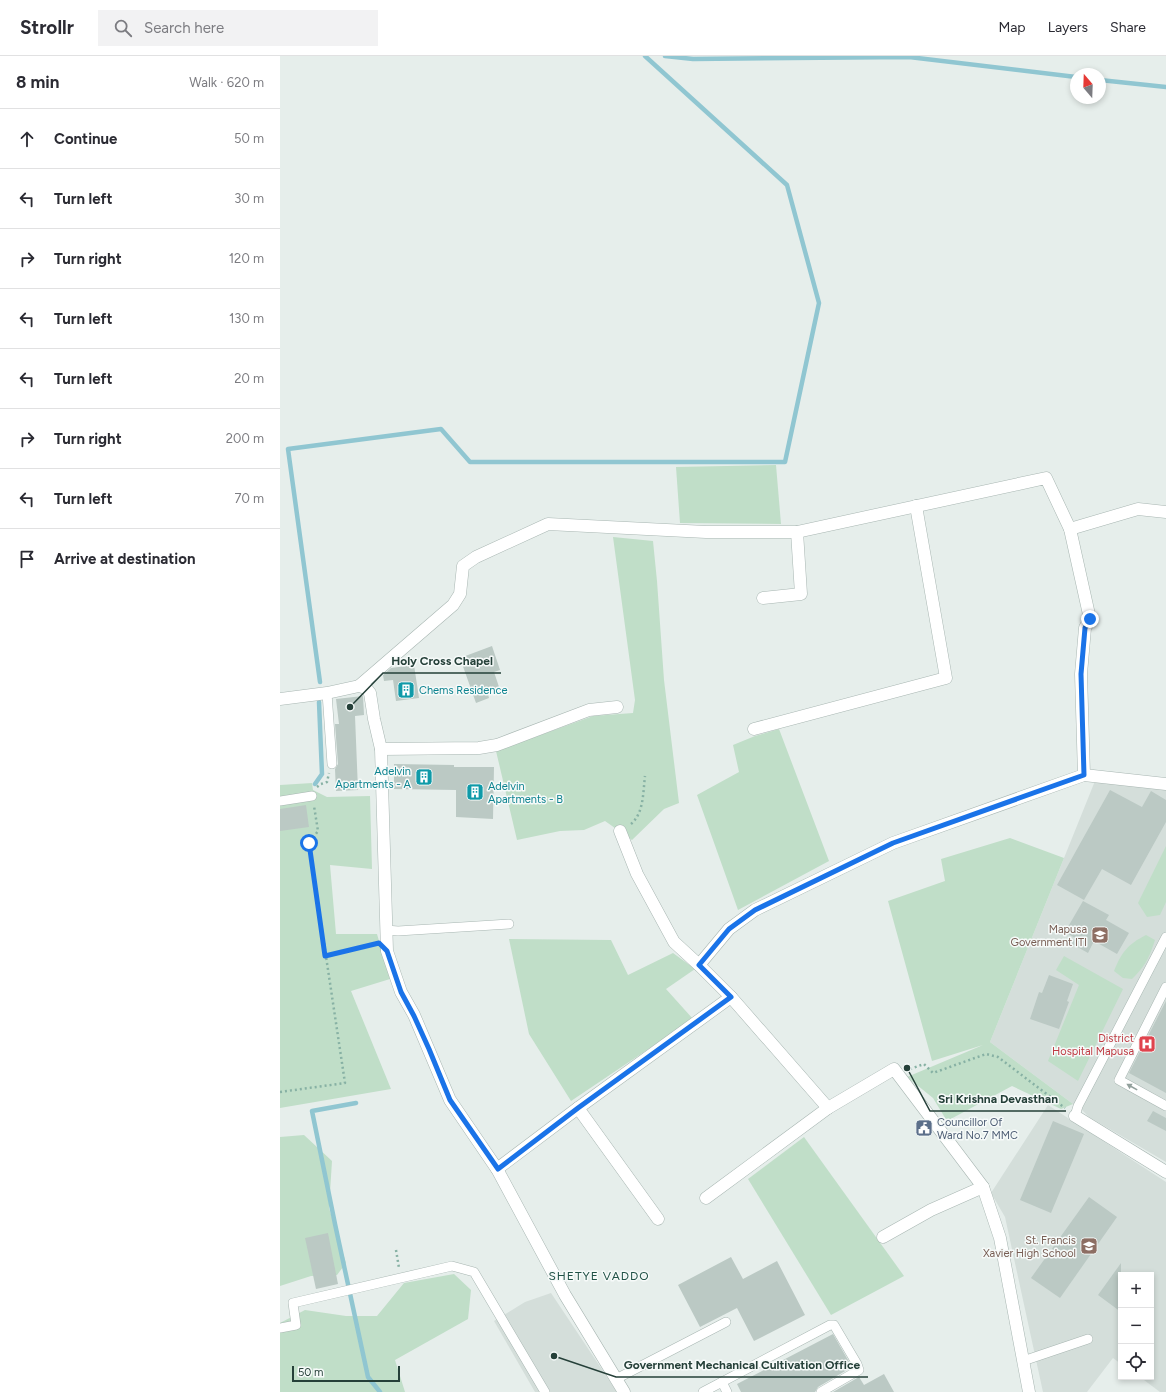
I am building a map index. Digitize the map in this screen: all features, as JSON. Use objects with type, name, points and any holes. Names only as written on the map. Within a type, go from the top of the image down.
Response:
[{"type":"street","points":[[359,686],[453,605],[460,594],[463,566],[476,557],[548,524],[706,532],[797,532],[1046,478],[1070,529],[1090,619],[1085,628],[1081,674],[1084,775]]},
{"type":"street","points":[[754,729],[946,678],[916,506]]},
{"type":"street","points":[[1070,529],[1138,509],[1166,512]]},
{"type":"street","points":[[763,598],[801,594],[797,532]]},
{"type":"street","points":[[280,699],[327,693],[359,686],[366,688],[370,693],[381,749],[387,951],[401,992],[417,1022],[450,1100],[498,1169],[565,1295],[624,1392]]},
{"type":"street","points":[[381,749],[479,748],[497,745],[589,710],[617,707]]},
{"type":"street","points":[[699,965],[729,929],[755,910],[893,843],[1084,775],[1166,784]]},
{"type":"street","points":[[620,831],[637,874],[674,942],[731,997],[828,1108]]},
{"type":"street","points":[[498,1169],[578,1108],[731,997]]},
{"type":"street","points":[[706,1198],[828,1108],[894,1068],[983,1187],[1000,1238],[1029,1392]]},
{"type":"street","points":[[578,1108],[658,1219]]},
{"type":"street","points":[[1075,1116],[1166,1172]]},
{"type":"street","points":[[883,1237],[931,1210],[983,1187]]},
{"type":"lane","points":[[327,693],[332,764]]},
{"type":"lane","points":[[280,801],[312,796]]},
{"type":"lane","points":[[386,930],[398,931],[510,924]]},
{"type":"lane","points":[[1075,1116],[1078,1106],[1166,937]]},
{"type":"lane","points":[[1166,987],[1118,1080],[1166,1106]]},
{"type":"lane","points":[[280,1328],[296,1325],[293,1303],[452,1266],[474,1272],[545,1392]]},
{"type":"lane","points":[[616,1379],[726,1322]]},
{"type":"lane","points":[[703,1392],[830,1325],[834,1325],[859,1370],[821,1392]]},
{"type":"lane","points":[[1023,1361],[1088,1339]]},
{"type":"lane","points":[[722,1382],[727,1392]]},
{"type":"path","points":[[280,1092],[344,1083],[309,843],[318,831],[312,796],[313,790],[321,784],[327,782],[332,764]]},
{"type":"path","points":[[620,831],[635,820],[642,804],[645,776]]},
{"type":"path","points":[[325,956],[379,943],[387,951]]},
{"type":"path","points":[[898,1074],[924,1064],[934,1073],[986,1054],[998,1057],[1075,1116]]},
{"type":"path","points":[[396,1250],[401,1278]]},
{"type":"shaded area","name":"Mapusa Government ITI","points":[[1095,781],[1166,790],[1166,1162],[1089,1117],[1078,1106],[1073,1104],[990,1042]]},
{"type":"shaded area","name":"St. Francis Xavier High School","points":[[1048,1105],[1166,1182],[1166,1392],[1160,1392],[1144,1380],[1154,1380],[1154,1272],[1118,1272],[1118,1362],[1113,1358],[1087,1392],[1043,1392],[1005,1217],[991,1193]]},
{"type":"shaded area","points":[[551,1293],[617,1392],[535,1392],[494,1321],[525,1302]]},
{"type":"green space","points":[[776,465],[781,524],[680,523],[676,467]]},
{"type":"green space","points":[[613,537],[653,541],[664,680],[679,803],[664,809],[632,840],[605,821],[584,830],[560,831],[517,840],[496,751],[593,716],[633,713],[635,700]]},
{"type":"green space","points":[[779,729],[829,861],[738,910],[697,795],[739,772],[733,745],[755,736]]},
{"type":"green space","points":[[312,783],[313,790],[327,797],[370,796],[372,869],[330,865],[336,934],[377,934],[390,979],[351,991],[391,1089],[280,1108],[280,785]]},
{"type":"green space","points":[[1010,838],[1064,858],[990,1042],[1073,1104],[1061,1109],[1012,1086],[947,1121],[933,1098],[907,1077],[983,1045],[932,1061],[888,901],[945,881],[941,859]]},
{"type":"green space","points":[[1166,846],[1166,902],[1160,915],[1147,917],[1138,903]]},
{"type":"green space","points":[[1146,935],[1155,940],[1151,952],[1141,970],[1132,979],[1123,978],[1114,971],[1119,959],[1134,942]]},
{"type":"green space","points":[[509,939],[611,940],[628,975],[673,953],[695,969],[666,989],[693,1019],[571,1101],[529,1034]]},
{"type":"green space","points":[[1064,956],[1123,989],[1078,1081],[1048,1061],[1079,985],[1056,970]]},
{"type":"green space","points":[[304,1135],[332,1161],[329,1208],[346,1263],[337,1275],[311,1276],[280,1286],[280,1137]]},
{"type":"green space","points":[[804,1137],[904,1276],[831,1315],[748,1179]]},
{"type":"green space","points":[[454,1274],[471,1290],[468,1319],[395,1360],[405,1392],[280,1392],[280,1323],[305,1310],[346,1316],[377,1316],[404,1283]]},
{"type":"building","points":[[492,646],[500,670],[494,672],[499,687],[487,691],[489,698],[476,703],[460,658]]},
{"type":"building","name":"Chems Residence","points":[[414,665],[419,698],[396,701],[393,680],[384,681],[383,675],[391,668]]},
{"type":"building","points":[[363,696],[364,715],[355,716],[358,790],[336,791],[335,769],[338,764],[335,724],[339,724],[336,699]]},
{"type":"building","points":[[394,764],[494,767],[493,819],[456,817],[456,790],[394,789]]},
{"type":"building","points":[[1110,790],[1142,807],[1151,791],[1166,800],[1166,822],[1131,885],[1102,869],[1084,900],[1057,885]]},
{"type":"building","points":[[306,805],[309,827],[280,831],[280,809]]},
{"type":"building","points":[[1083,901],[1109,915],[1106,920],[1129,933],[1117,954],[1094,941],[1088,953],[1072,944],[1075,938],[1065,932]]},
{"type":"building","points":[[1049,975],[1073,984],[1067,1001],[1069,1002],[1059,1029],[1030,1019],[1039,992],[1042,993]]},
{"type":"building","points":[[1166,1001],[1166,1093],[1129,1073]]},
{"type":"building","points":[[1153,1111],[1166,1118],[1166,1131],[1147,1121]]},
{"type":"building","points":[[1053,1121],[1084,1134],[1051,1213],[1020,1200]]},
{"type":"building","points":[[1089,1197],[1117,1217],[1060,1298],[1031,1278]]},
{"type":"building","points":[[328,1233],[338,1284],[316,1289],[305,1238]]},
{"type":"building","points":[[731,1257],[743,1279],[777,1261],[805,1315],[754,1341],[737,1308],[700,1327],[678,1285]]},
{"type":"building","points":[[1121,1263],[1121,1272],[1118,1272],[1118,1310],[1098,1295]]},
{"type":"building","points":[[833,1334],[852,1367],[818,1387],[815,1392],[741,1392],[737,1384]]},
{"type":"building","points":[[884,1374],[894,1392],[833,1392],[859,1377],[864,1385]]},
{"type":"waterway","points":[[320,682],[288,449],[441,429],[470,462],[785,462],[819,303],[787,185],[645,56]]},
{"type":"waterway","points":[[665,56],[693,59],[909,57],[1070,76]]},
{"type":"waterway","points":[[1106,81],[1166,87]]},
{"type":"waterway","points":[[315,784],[322,774],[319,702]]},
{"type":"waterway","points":[[356,1103],[312,1111],[368,1377],[380,1392]]},
{"type":"place","name":"Chems Residence","points":[[406,690]]},
{"type":"place","name":"Holy Cross Chapel","points":[[350,707]]},
{"type":"place","name":"Adelvin Apartments - A","points":[[424,777]]},
{"type":"place","name":"Adelvin Apartments - B","points":[[475,792]]},
{"type":"place","name":"Mapusa Government ITI","points":[[1100,935]]},
{"type":"place","name":"District Hospital Mapusa","points":[[1147,1044]]},
{"type":"place","name":"Sri Krishna Devasthan","points":[[907,1068]]},
{"type":"place","name":"Councillor Of Ward No.7 MMC","points":[[924,1128]]},
{"type":"place","name":"St. Francis Xavier High School","points":[[1089,1246]]},
{"type":"place","name":"Government Mechanical Cultivation Office","points":[[554,1356]]},
{"type":"district","name":"SHETYE VADDO","points":[[599,1276]]},
{"type":"route","points":[[309,843],[325,956],[379,943],[387,951],[401,992],[429,1049],[450,1100],[498,1169],[578,1108],[731,997],[699,965],[729,929],[755,910],[893,843],[1084,775],[1081,674],[1085,628],[1090,619]]}]
